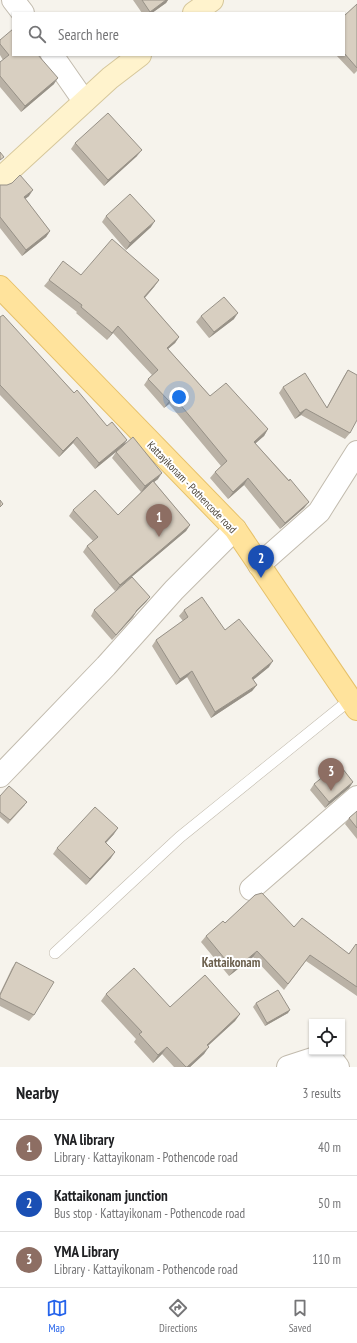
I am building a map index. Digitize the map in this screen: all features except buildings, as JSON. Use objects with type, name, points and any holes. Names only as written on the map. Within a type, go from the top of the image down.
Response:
[{"type":"main road","points":[[195,12],[212,0]]},
{"type":"main road","points":[[0,179],[84,101],[110,78],[139,56]]},
{"type":"main road","name":"Kattayikonam - Pothencode road","points":[[0,287],[235,530],[354,704]]},
{"type":"street","points":[[14,0],[22,12]]},
{"type":"street","points":[[53,56],[84,101]]},
{"type":"street","points":[[259,565],[319,512],[357,452]]},
{"type":"street","points":[[0,776],[106,666],[174,590],[235,530]]},
{"type":"street","points":[[251,889],[357,797]]},
{"type":"street","points":[[288,1067],[328,1054],[338,1067]]},
{"type":"lane","points":[[55,953],[180,837],[354,704]]},
{"type":"place","name":"YNA library","points":[[159,537]]},
{"type":"place","name":"Kattaikonam junction","points":[[261,578]]},
{"type":"place","name":"YMA Library","points":[[331,791]]},
{"type":"district","name":"Kattaikonam","points":[[231,962]]}]
